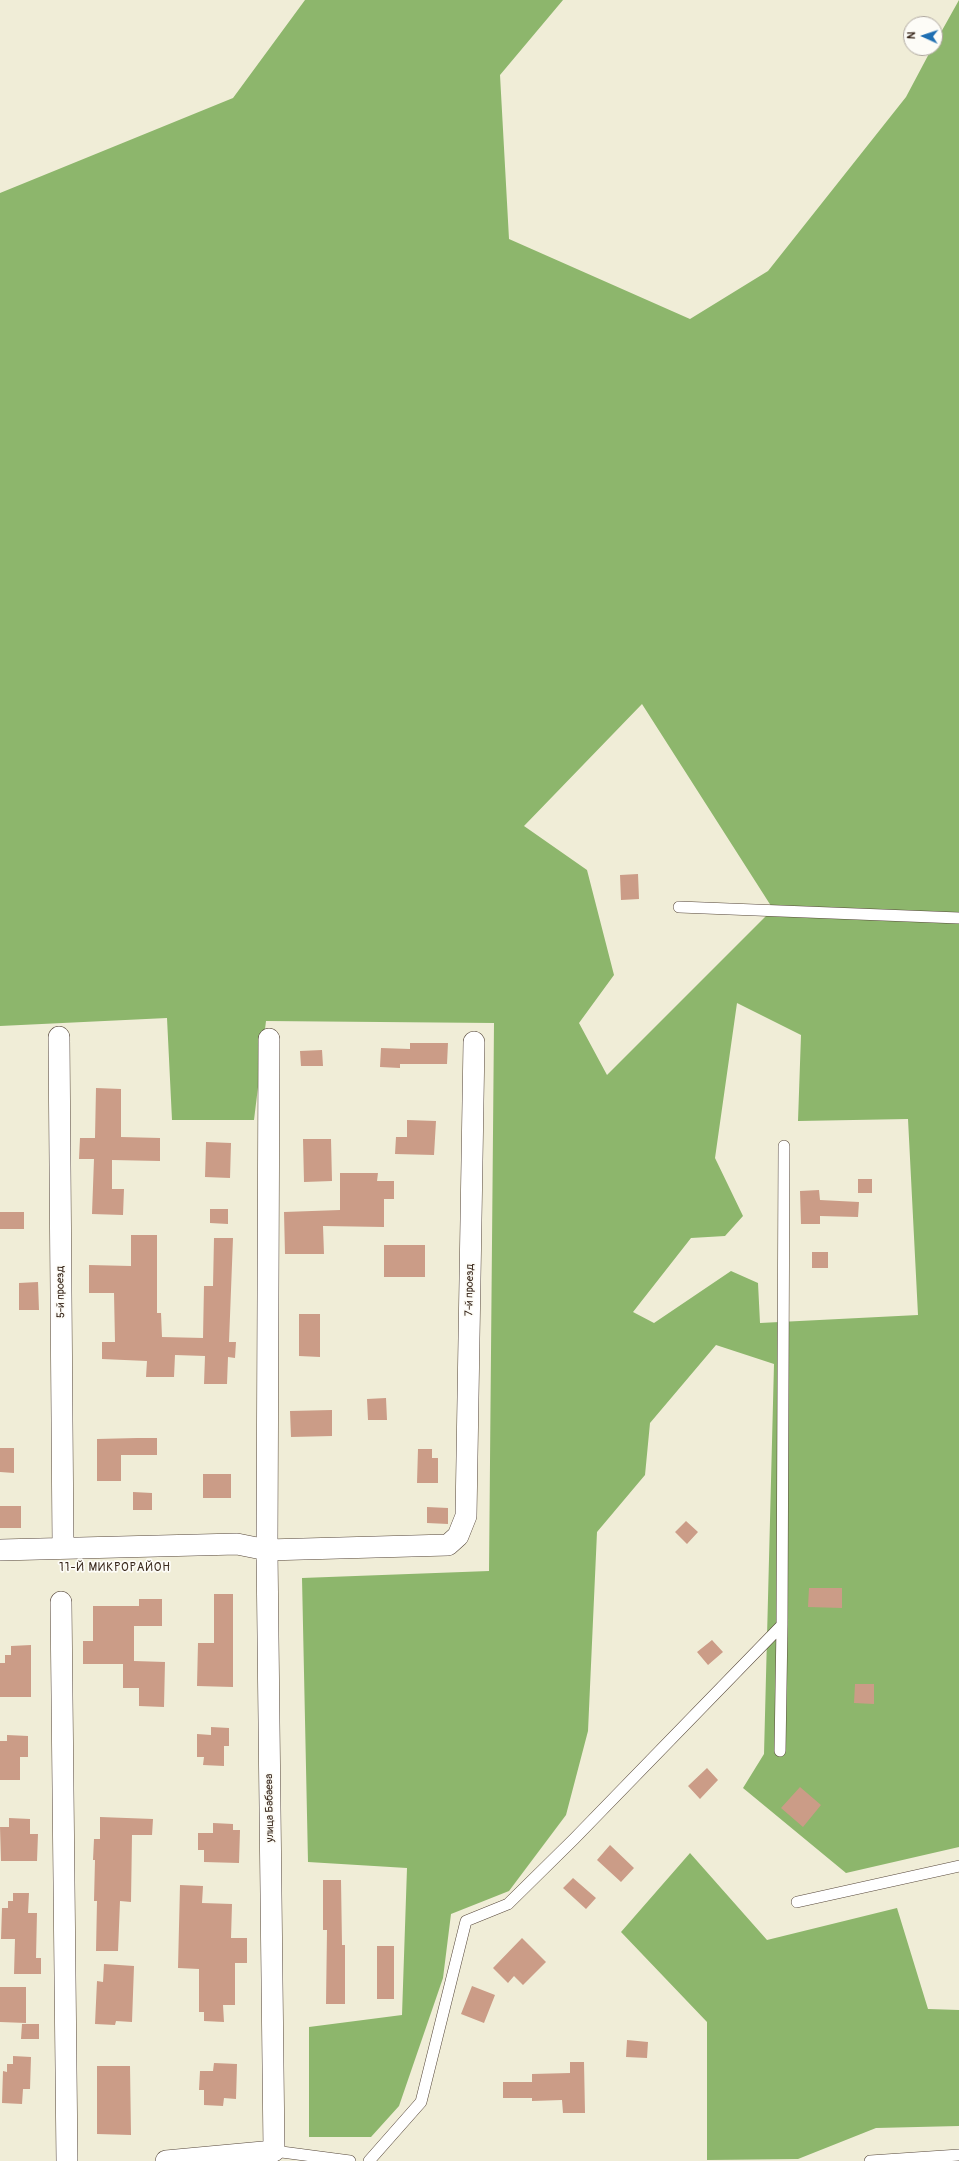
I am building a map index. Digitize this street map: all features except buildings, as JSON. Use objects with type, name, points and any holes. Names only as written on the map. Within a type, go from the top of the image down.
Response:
[{"type":"street","name":"5-й проезд","points":[[59,1037],[63,1547]]},
{"type":"street","name":"улица Бабаева","points":[[269,1039],[267,1550],[274,2151]]},
{"type":"street","name":"7-й проезд","points":[[267,1550],[448,1545],[458,1536],[466,1516],[474,1042]]},
{"type":"street","points":[[0,1550],[63,1547],[237,1544],[267,1550]]},
{"type":"street","points":[[61,1602],[67,2161]]},
{"type":"street","points":[[166,2161],[274,2151]]},
{"type":"lane","points":[[680,907],[959,918]]},
{"type":"lane","points":[[780,1751],[784,1146]]},
{"type":"lane","points":[[369,2161],[421,2102],[466,1921],[508,1904],[580,1834],[782,1625]]},
{"type":"lane","points":[[797,1902],[959,1866]]},
{"type":"lane","points":[[274,2151],[350,2161]]},
{"type":"lane","points":[[870,2161],[959,2155]]},
{"type":"green space","points":[[305,0],[563,0],[500,75],[509,239],[690,319],[768,271],[906,97],[928,56],[943,56],[943,29],[959,0],[959,1847],[846,1873],[743,1788],[764,1754],[774,1364],[716,1345],[650,1423],[645,1475],[597,1532],[588,1731],[566,1815],[509,1891],[451,1914],[443,1978],[399,2106],[371,2137],[309,2137],[309,2027],[402,2015],[407,1868],[308,1862],[302,1578],[489,1571],[494,1023],[266,1021],[254,1120],[172,1120],[167,1018],[0,1026],[0,193],[233,98]],"holes":[[[642,704],[773,909],[607,1075],[579,1023],[614,975],[587,870],[524,826]],[[737,1003],[801,1035],[798,1121],[908,1119],[918,1315],[760,1323],[758,1283],[731,1271],[654,1323],[633,1312],[691,1238],[725,1236],[743,1216],[715,1158]]]},
{"type":"green space","points":[[690,1853],[767,1940],[897,1908],[928,2009],[959,2010],[959,2126],[876,2128],[798,2159],[707,2160],[707,2022],[621,1932]]},
{"type":"district","name":"11-Й МИКРОРАЙОН","points":[[115,1568]]}]
